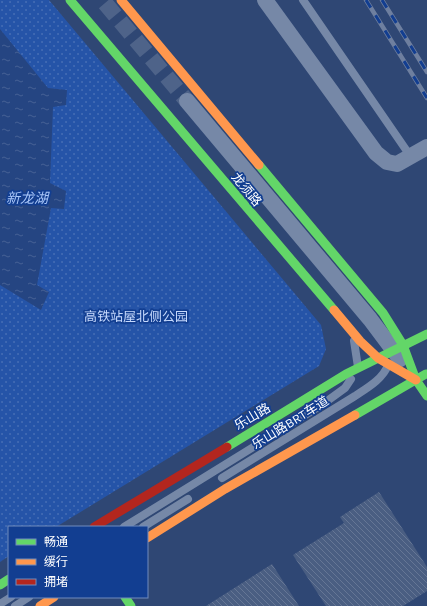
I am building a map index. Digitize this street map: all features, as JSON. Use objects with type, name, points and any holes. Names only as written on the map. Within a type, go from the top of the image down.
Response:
[{"type":"street","name":"龙须路","points":[[70,0],[360,341],[378,358],[395,353],[383,313],[121,0]]},
{"type":"street","points":[[265,0],[376,153],[387,162],[398,164],[427,147]]},
{"type":"street","points":[[187,102],[370,318],[395,353],[422,377],[427,396]]},
{"type":"street","name":"乐山路","points":[[96,526],[358,368],[378,358],[395,353],[427,334]]},
{"type":"street","points":[[148,537],[225,489],[422,377]]},
{"type":"street","points":[[40,606],[52,598]]},
{"type":"lane","points":[[303,0],[411,157]]},
{"type":"lane","points":[[346,324],[355,344],[358,368]]},
{"type":"lane","name":"乐山路BRT车道","points":[[216,482],[355,396],[375,381],[386,370],[395,353]]},
{"type":"lane","name":"乐山路BRT车道","points":[[126,526],[323,404],[345,388],[358,368]]},
{"type":"lane","points":[[145,526],[196,494]]},
{"type":"lane","points":[[0,604],[9,598]]},
{"type":"lane","points":[[15,606],[27,598]]},
{"type":"green space","name":"高铁站屋北侧公园","points":[[0,0],[49,0],[321,325],[326,349],[319,366],[58,526],[8,526],[8,557],[0,562]]},
{"type":"water","name":"新龙湖","points":[[0,29],[48,88],[67,90],[66,105],[53,107],[50,183],[66,191],[64,209],[51,208],[37,285],[49,292],[41,310],[0,285]]},
{"type":"building","points":[[379,492],[427,567],[427,591],[403,606],[326,606],[293,555],[344,523],[340,517]]},
{"type":"building","points":[[272,564],[299,606],[206,606]]},
{"type":"tunnel","points":[[105,3],[187,101]]},
{"type":"railway","points":[[366,0],[427,98]]},
{"type":"railway","points":[[382,0],[427,72]]},
{"type":"traffic: fast","points":[[70,0],[334,310]]},
{"type":"traffic: fast","points":[[259,165],[383,313],[403,345],[416,380],[427,396]]},
{"type":"traffic: fast","points":[[227,447],[346,374],[427,334]]},
{"type":"traffic: fast","points":[[355,415],[426,374]]},
{"type":"traffic: fast","points":[[0,585],[8,580]]},
{"type":"traffic: fast","points":[[126,598],[131,606]]},
{"type":"traffic: slow","points":[[121,0],[259,165]]},
{"type":"traffic: slow","points":[[334,310],[360,341],[378,358],[416,380]]},
{"type":"traffic: slow","points":[[148,537],[225,489],[355,415]]},
{"type":"traffic: slow","points":[[40,606],[52,598]]},
{"type":"traffic: jam","points":[[96,526],[227,447]]}]
